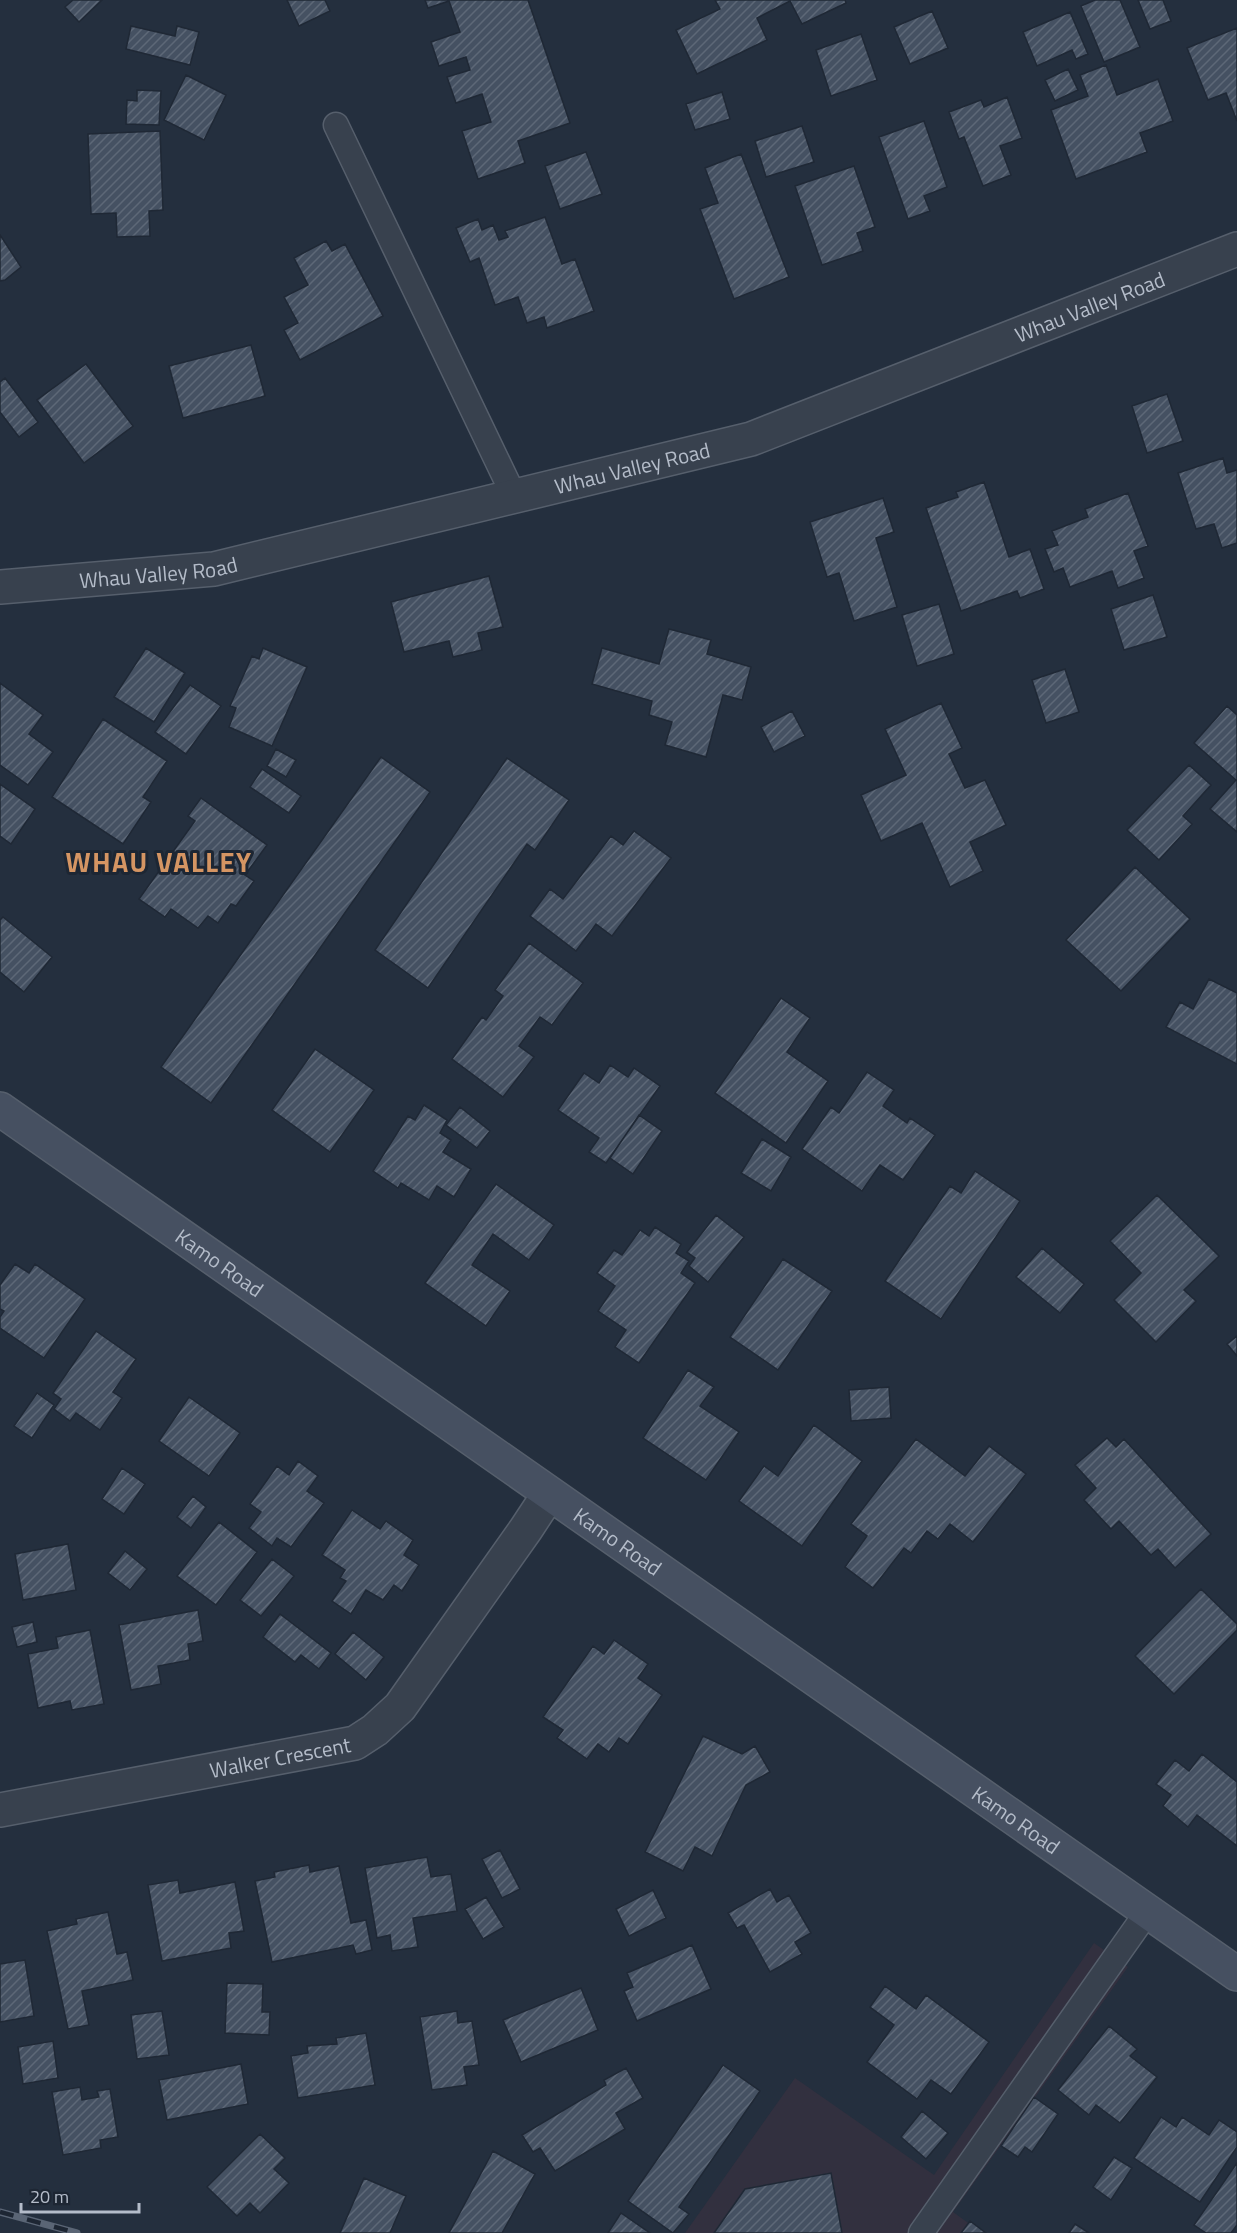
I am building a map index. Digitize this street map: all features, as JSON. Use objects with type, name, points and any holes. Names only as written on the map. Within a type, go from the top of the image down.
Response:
[{"type":"main road","name":"Kamo Road","points":[[0,1109],[1237,1974]]},
{"type":"street","name":"Whau Valley Road","points":[[0,587],[213,569],[751,439],[1237,249]]},
{"type":"street","name":"Walker Crescent","points":[[0,1810],[355,1743],[375,1730],[400,1707],[549,1494]]},
{"type":"lane","points":[[336,124],[514,496]]},
{"type":"lane","points":[[921,2233],[1148,1911]]},
{"type":"shaded area","points":[[1094,1943],[1128,1967],[953,2212],[982,2233],[685,2233],[795,2078],[934,2175]]},
{"type":"building","points":[[73,0],[102,0],[79,22],[65,7]]},
{"type":"building","points":[[287,0],[325,0],[330,11],[299,26]]},
{"type":"building","points":[[425,0],[528,0],[570,123],[518,141],[525,163],[478,179],[462,131],[491,122],[482,94],[456,103],[447,77],[470,70],[466,57],[439,66],[431,42],[460,32],[449,1],[428,8]]},
{"type":"building","points":[[715,0],[845,0],[846,3],[802,24],[790,1],[757,18],[767,40],[697,74],[676,30],[720,9]]},
{"type":"building","points":[[1095,0],[1120,0],[1140,47],[1104,62],[1081,6]]},
{"type":"building","points":[[1138,0],[1163,0],[1171,21],[1150,29]]},
{"type":"building","points":[[932,11],[948,48],[910,64],[894,27]]},
{"type":"building","points":[[1070,12],[1088,54],[1076,59],[1072,50],[1037,66],[1023,32]]},
{"type":"building","points":[[131,26],[175,36],[177,26],[199,32],[190,65],[126,49]]},
{"type":"building","points":[[1237,28],[1237,121],[1226,93],[1208,100],[1187,48]]},
{"type":"building","points":[[861,34],[877,80],[831,96],[816,50]]},
{"type":"building","points":[[1106,65],[1117,95],[1158,79],[1173,121],[1140,133],[1147,152],[1076,179],[1051,110],[1088,96],[1080,75]]},
{"type":"building","points":[[1068,69],[1078,90],[1055,101],[1045,80]]},
{"type":"building","points":[[186,75],[226,95],[204,140],[164,120]]},
{"type":"building","points":[[137,90],[161,91],[159,125],[126,124],[127,100],[137,101]]},
{"type":"building","points":[[722,92],[730,119],[695,130],[686,104]]},
{"type":"building","points":[[1007,97],[1022,138],[1000,146],[1011,175],[983,186],[964,137],[959,139],[949,112],[981,100],[984,107]]},
{"type":"building","points":[[924,121],[947,187],[924,196],[930,211],[908,219],[879,137]]},
{"type":"building","points":[[802,126],[814,162],[766,177],[755,141]]},
{"type":"building","points":[[160,131],[163,210],[149,211],[150,236],[117,237],[116,213],[91,214],[88,134]]},
{"type":"building","points":[[586,152],[602,194],[560,209],[545,166]]},
{"type":"building","points":[[741,154],[789,277],[734,299],[700,209],[718,203],[705,168]]},
{"type":"building","points":[[854,166],[875,227],[857,233],[863,251],[822,265],[795,186]]},
{"type":"building","points":[[545,217],[562,264],[575,259],[594,311],[547,328],[544,317],[527,323],[518,297],[495,305],[479,258],[470,262],[456,228],[478,219],[482,230],[493,225],[499,240],[508,237],[505,231]]},
{"type":"building","points":[[0,235],[21,267],[5,280],[0,281]]},
{"type":"building","points":[[326,241],[332,251],[345,244],[383,316],[300,360],[284,330],[298,323],[284,297],[308,285],[294,258]]},
{"type":"building","points":[[251,345],[265,396],[183,418],[169,366]]},
{"type":"building","points":[[86,364],[133,426],[84,463],[37,400]]},
{"type":"building","points":[[5,378],[38,422],[19,437],[0,412],[0,382]]},
{"type":"building","points":[[1167,394],[1183,441],[1147,453],[1132,406]]},
{"type":"building","points":[[1223,458],[1227,473],[1237,470],[1237,543],[1222,548],[1214,524],[1196,529],[1178,473]]},
{"type":"building","points":[[984,482],[1009,557],[1030,549],[1044,589],[1020,598],[1017,591],[961,611],[926,508],[958,497],[956,492]]},
{"type":"building","points":[[1128,493],[1148,546],[1134,551],[1144,578],[1118,588],[1112,571],[1070,587],[1063,568],[1054,572],[1045,549],[1058,545],[1052,531],[1088,517],[1085,509]]},
{"type":"building","points":[[883,498],[894,532],[876,538],[897,607],[854,621],[839,573],[827,577],[810,522]]},
{"type":"building","points":[[489,576],[503,627],[478,633],[482,650],[453,657],[449,641],[404,652],[391,602]]},
{"type":"building","points":[[1153,595],[1167,637],[1124,650],[1111,609]]},
{"type":"building","points":[[939,604],[954,654],[917,666],[902,615]]},
{"type":"building","points":[[669,629],[711,640],[707,654],[751,667],[742,700],[723,695],[706,757],[665,745],[672,722],[649,715],[652,701],[592,684],[602,648],[659,664]]},
{"type":"building","points":[[146,648],[185,673],[154,722],[114,697]]},
{"type":"building","points":[[263,648],[307,667],[272,746],[229,727],[236,708],[230,706],[252,656],[259,659]]},
{"type":"building","points":[[1065,669],[1079,712],[1046,723],[1032,680]]},
{"type":"building","points":[[0,683],[43,715],[29,734],[53,752],[28,785],[0,765]]},
{"type":"building","points":[[190,685],[221,706],[186,754],[155,732]]},
{"type":"building","points":[[941,703],[962,748],[949,754],[965,788],[985,780],[1006,825],[970,842],[983,871],[950,887],[922,823],[881,841],[861,795],[906,775],[885,729]]},
{"type":"building","points":[[1227,706],[1237,715],[1237,832],[1210,809],[1236,780],[1194,743]]},
{"type":"building","points":[[792,711],[805,736],[774,752],[761,727]]},
{"type":"building","points":[[103,719],[167,761],[143,797],[151,802],[123,844],[52,797]]},
{"type":"building","points":[[276,749],[296,760],[286,777],[267,766]]},
{"type":"building","points":[[381,757],[430,792],[211,1103],[161,1067]]},
{"type":"building","points":[[507,758],[569,800],[535,850],[527,844],[428,988],[375,950]]},
{"type":"building","points":[[1189,765],[1211,785],[1183,816],[1192,824],[1159,860],[1127,830]]},
{"type":"building","points":[[262,769],[301,796],[289,813],[250,787]]},
{"type":"building","points":[[0,784],[35,809],[11,844],[0,836]]},
{"type":"building","points":[[201,798],[267,845],[245,875],[254,881],[236,906],[231,904],[218,923],[208,916],[198,928],[171,909],[165,917],[139,899],[195,821],[188,816]]},
{"type":"building","points":[[634,831],[671,858],[612,936],[596,924],[576,951],[530,916],[550,889],[563,899],[611,836],[623,845]]},
{"type":"building","points":[[1135,867],[1190,919],[1121,991],[1066,940]]},
{"type":"building","points":[[3,917],[52,957],[24,992],[0,972],[0,920]]},
{"type":"building","points":[[529,943],[583,983],[552,1025],[540,1017],[519,1046],[534,1057],[503,1097],[452,1059],[482,1017],[486,1020],[503,996],[495,990]]},
{"type":"building","points":[[1209,979],[1237,993],[1237,1064],[1166,1027],[1180,1002],[1193,1009]]},
{"type":"building","points":[[781,998],[810,1018],[787,1052],[828,1081],[786,1143],[715,1093]]},
{"type":"building","points":[[315,1049],[374,1090],[330,1152],[272,1110]]},
{"type":"building","points":[[610,1065],[628,1077],[634,1068],[660,1086],[606,1163],[589,1152],[599,1138],[558,1110],[584,1073],[599,1083]]},
{"type":"building","points":[[867,1072],[894,1090],[883,1106],[907,1123],[910,1118],[935,1135],[903,1180],[880,1165],[862,1191],[802,1149],[831,1107],[839,1113]]},
{"type":"building","points":[[424,1105],[447,1120],[440,1133],[451,1140],[443,1152],[471,1169],[454,1197],[437,1186],[429,1200],[401,1183],[398,1188],[373,1171],[408,1116],[415,1120]]},
{"type":"building","points":[[460,1107],[490,1131],[477,1148],[446,1125]]},
{"type":"building","points":[[639,1115],[662,1131],[633,1174],[610,1158]]},
{"type":"building","points":[[762,1139],[791,1157],[771,1191],[741,1173]]},
{"type":"building","points":[[975,1171],[1020,1201],[941,1319],[885,1281],[950,1186],[961,1193]]},
{"type":"building","points":[[496,1184],[554,1225],[529,1260],[493,1234],[472,1265],[510,1291],[486,1326],[425,1283]]},
{"type":"building","points":[[1157,1195],[1219,1256],[1184,1290],[1196,1301],[1156,1342],[1114,1300],[1141,1273],[1110,1241]]},
{"type":"building","points":[[716,1215],[744,1237],[708,1282],[689,1266],[695,1258],[687,1252]]},
{"type":"building","points":[[655,1227],[681,1244],[676,1253],[689,1261],[681,1273],[695,1283],[639,1363],[615,1347],[626,1330],[598,1311],[615,1286],[597,1273],[614,1250],[622,1255],[640,1230],[649,1236]]},
{"type":"building","points":[[1042,1248],[1084,1284],[1060,1313],[1016,1277]]},
{"type":"building","points":[[783,1259],[832,1291],[778,1370],[730,1337]]},
{"type":"building","points":[[15,1264],[29,1273],[35,1264],[85,1299],[44,1358],[0,1328],[0,1317],[4,1311],[0,1309],[0,1285]]},
{"type":"building","points":[[96,1331],[136,1359],[113,1392],[122,1398],[100,1430],[76,1413],[70,1421],[54,1409],[61,1399],[53,1393]]},
{"type":"building","points":[[1237,1336],[1237,1356],[1227,1344]]},
{"type":"building","points":[[688,1370],[714,1387],[700,1406],[739,1432],[706,1480],[643,1438]]},
{"type":"building","points":[[889,1387],[891,1418],[851,1421],[849,1390]]},
{"type":"building","points":[[37,1393],[54,1405],[32,1438],[14,1426]]},
{"type":"building","points":[[189,1397],[240,1433],[209,1476],[159,1441]]},
{"type":"building","points":[[814,1425],[862,1461],[802,1546],[739,1501],[764,1466],[778,1476]]},
{"type":"building","points":[[1107,1438],[1116,1447],[1124,1439],[1211,1534],[1175,1568],[1158,1549],[1151,1555],[1119,1521],[1111,1529],[1084,1500],[1096,1488],[1075,1465]]},
{"type":"building","points":[[916,1439],[965,1476],[989,1446],[1026,1474],[973,1542],[950,1524],[938,1539],[927,1531],[911,1553],[904,1548],[873,1588],[845,1567],[867,1536],[851,1524]]},
{"type":"building","points":[[298,1461],[318,1476],[307,1491],[324,1503],[291,1547],[277,1538],[272,1546],[249,1528],[261,1512],[250,1504],[277,1466],[289,1475]]},
{"type":"building","points":[[122,1468],[145,1484],[124,1514],[102,1499]]},
{"type":"building","points":[[193,1496],[206,1507],[191,1528],[177,1517]]},
{"type":"building","points":[[352,1510],[380,1529],[386,1521],[413,1540],[404,1555],[419,1565],[402,1591],[394,1585],[383,1600],[366,1590],[351,1614],[332,1601],[346,1581],[340,1578],[345,1570],[322,1555]]},
{"type":"building","points":[[219,1522],[257,1552],[216,1605],[177,1576]]},
{"type":"building","points":[[68,1544],[76,1590],[23,1600],[15,1554]]},
{"type":"building","points":[[125,1551],[147,1569],[130,1590],[108,1573]]},
{"type":"building","points":[[272,1559],[294,1576],[261,1616],[240,1600]]},
{"type":"building","points":[[1201,1589],[1237,1624],[1237,1630],[1174,1694],[1135,1656]]},
{"type":"building","points":[[198,1610],[203,1641],[188,1644],[190,1660],[158,1666],[161,1684],[131,1690],[119,1625]]},
{"type":"building","points":[[280,1614],[331,1653],[319,1669],[301,1655],[295,1662],[263,1637]]},
{"type":"building","points":[[33,1622],[37,1642],[17,1647],[12,1627]]},
{"type":"building","points":[[90,1630],[104,1704],[72,1710],[70,1701],[38,1708],[28,1654],[58,1648],[56,1637]]},
{"type":"building","points":[[353,1632],[384,1657],[366,1680],[335,1654]]},
{"type":"building","points":[[614,1640],[648,1664],[638,1678],[662,1695],[628,1744],[619,1738],[609,1752],[598,1744],[587,1759],[557,1738],[563,1730],[543,1717],[593,1646],[604,1654]]},
{"type":"building","points":[[703,1736],[742,1754],[755,1746],[770,1772],[746,1785],[712,1856],[695,1847],[683,1871],[645,1852]]},
{"type":"building","points":[[1202,1754],[1237,1782],[1237,1846],[1197,1815],[1188,1827],[1163,1806],[1171,1795],[1156,1784],[1175,1760],[1189,1771]]},
{"type":"building","points":[[500,1850],[520,1889],[502,1898],[482,1859]]},
{"type":"building","points":[[427,1857],[431,1877],[451,1874],[457,1911],[413,1918],[418,1947],[392,1951],[390,1935],[377,1938],[365,1868]]},
{"type":"building","points":[[309,1865],[310,1872],[339,1866],[351,1923],[366,1920],[372,1950],[356,1954],[353,1945],[272,1962],[255,1881],[275,1877],[274,1872]]},
{"type":"building","points":[[178,1880],[180,1893],[235,1882],[244,1931],[229,1933],[231,1948],[162,1961],[148,1885]]},
{"type":"building","points":[[770,1889],[777,1902],[789,1895],[811,1933],[795,1942],[802,1954],[770,1972],[744,1925],[737,1928],[728,1913]]},
{"type":"building","points":[[653,1890],[666,1918],[629,1936],[616,1909]]},
{"type":"building","points":[[486,1897],[504,1927],[483,1939],[465,1909]]},
{"type":"building","points":[[108,1912],[117,1954],[127,1952],[133,1980],[82,1991],[89,2025],[68,2029],[47,1931],[77,1924],[76,1919]]},
{"type":"building","points":[[692,1945],[711,1989],[637,2021],[624,1991],[633,1987],[627,1973]]},
{"type":"building","points":[[25,1960],[34,2016],[0,2022],[0,1964]]},
{"type":"building","points":[[227,1983],[263,1984],[262,2012],[270,2012],[269,2035],[225,2033]]},
{"type":"building","points":[[885,1986],[916,2009],[926,1995],[989,2042],[951,2094],[931,2080],[917,2099],[867,2062],[894,2025],[870,2007]]},
{"type":"building","points":[[581,1988],[598,2030],[521,2062],[503,2020]]},
{"type":"building","points":[[162,2011],[169,2055],[137,2059],[131,2015]]},
{"type":"building","points":[[457,2011],[458,2023],[472,2021],[479,2065],[464,2067],[467,2085],[432,2090],[420,2017]]},
{"type":"building","points":[[1109,2026],[1137,2049],[1130,2056],[1157,2077],[1120,2123],[1096,2105],[1089,2115],[1058,2090]]},
{"type":"building","points":[[366,2033],[375,2085],[298,2098],[291,2056],[308,2053],[307,2046],[337,2044],[336,2038]]},
{"type":"building","points":[[53,2041],[58,2078],[23,2084],[18,2047]]},
{"type":"building","points":[[241,2064],[248,2104],[167,2120],[159,2080]]},
{"type":"building","points":[[723,2065],[760,2091],[679,2207],[689,2214],[673,2233],[628,2201]]},
{"type":"building","points":[[626,2068],[643,2098],[616,2113],[625,2129],[555,2171],[540,2148],[533,2152],[522,2135],[606,2085],[604,2080]]},
{"type":"building","points":[[80,2087],[82,2100],[99,2097],[97,2091],[110,2089],[118,2137],[100,2140],[101,2148],[63,2155],[52,2092]]},
{"type":"building","points":[[1034,2097],[1058,2114],[1032,2152],[1025,2147],[1018,2157],[1001,2146]]},
{"type":"building","points":[[922,2111],[948,2133],[926,2159],[901,2137]]},
{"type":"building","points":[[1161,2117],[1176,2127],[1182,2117],[1209,2135],[1219,2120],[1237,2132],[1237,2147],[1200,2202],[1134,2158]]},
{"type":"building","points":[[260,2134],[285,2158],[274,2169],[289,2183],[260,2213],[250,2203],[237,2216],[207,2187]]},
{"type":"building","points":[[493,2151],[535,2174],[502,2233],[449,2233]]},
{"type":"building","points":[[1114,2157],[1132,2168],[1111,2200],[1093,2187]]},
{"type":"building","points":[[1237,2163],[1237,2225],[1231,2233],[1206,2233],[1194,2225]]},
{"type":"building","points":[[831,2173],[842,2233],[714,2233],[745,2189]]},
{"type":"building","points":[[364,2178],[406,2196],[390,2233],[340,2233]]},
{"type":"building","points":[[621,2213],[650,2233],[608,2233]]},
{"type":"building","points":[[970,2221],[986,2233],[961,2233]]},
{"type":"building","points":[[1075,2224],[1089,2233],[1069,2233]]},
{"type":"railway","points":[[0,2212],[77,2233]]},
{"type":"district","name":"WHAU VALLEY","points":[[159,861]]}]
